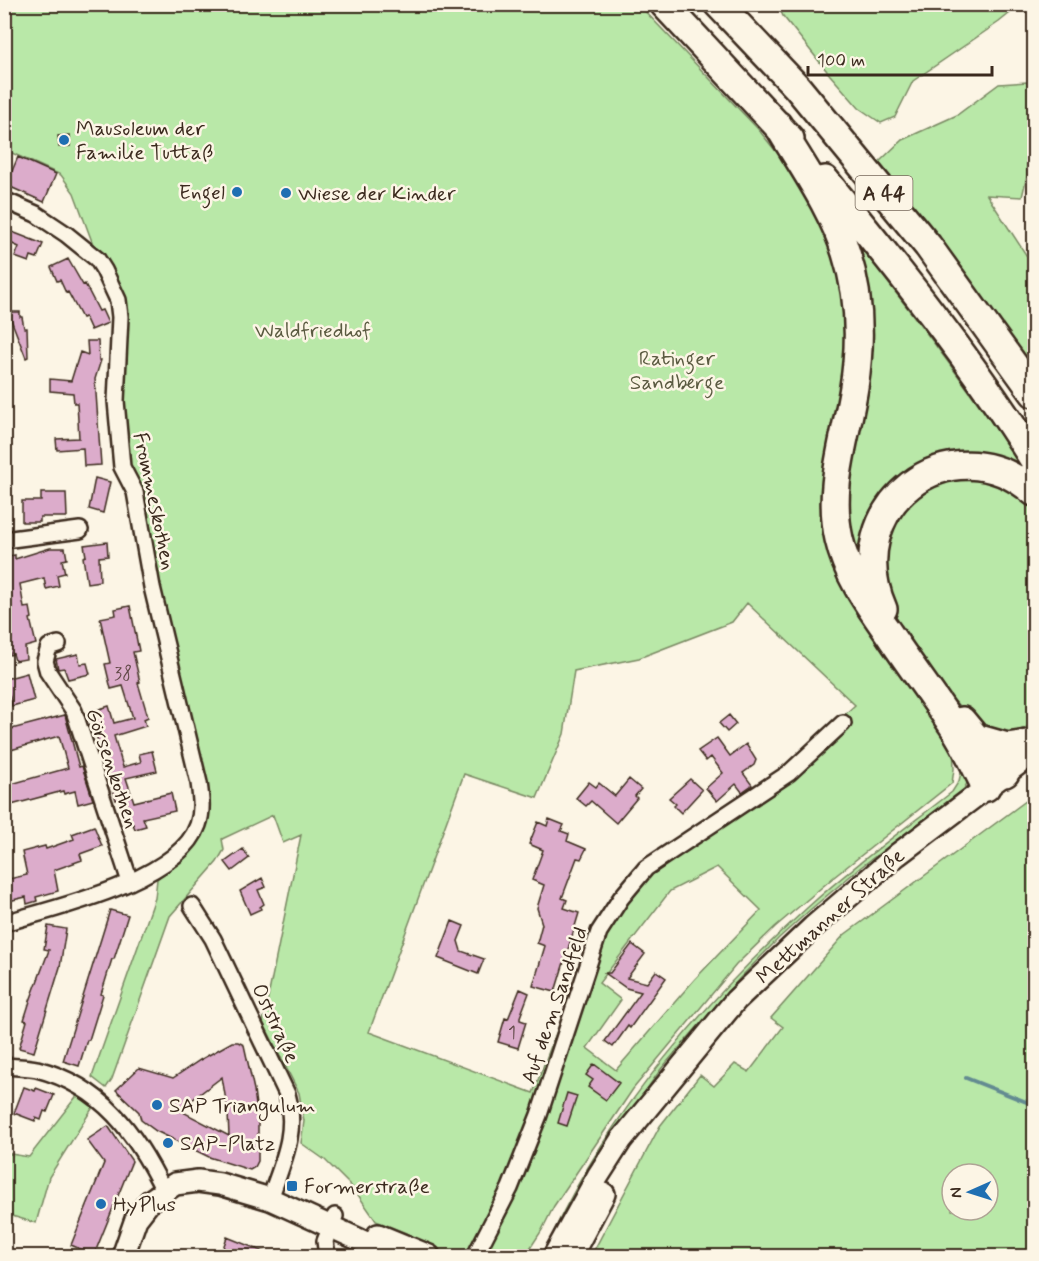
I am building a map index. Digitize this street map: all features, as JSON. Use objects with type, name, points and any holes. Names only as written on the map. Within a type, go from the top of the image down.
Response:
[{"type":"highway","name":"A 44","points":[[664,4],[778,125],[893,263],[1009,420],[1035,460]]},
{"type":"highway","name":"A 44","points":[[718,4],[797,87],[928,246],[1035,393]]},
{"type":"highway","points":[[778,125],[829,212],[846,252],[856,293],[858,356],[854,389],[836,474],[835,491],[835,518],[841,550],[861,594],[953,726],[996,780]]},
{"type":"highway","points":[[996,780],[979,739],[964,723],[886,615],[873,580],[872,555],[877,530],[898,496],[921,478],[938,470],[955,466],[986,467],[1003,472],[1035,492]]},
{"type":"highway","points":[[979,739],[1007,747],[1035,743]]},
{"type":"main road","name":"Mettmanner Straße","points":[[554,1257],[597,1176],[621,1140],[736,1000],[813,927],[897,855],[1035,752]]},
{"type":"main road","name":"Mettmanner Straße","points":[[571,1257],[649,1105]]},
{"type":"main road","points":[[542,1257],[597,1176]]},
{"type":"main road","points":[[123,1257],[136,1220],[150,1201],[175,1184],[206,1182],[270,1199],[429,1257]]},
{"type":"main road","points":[[332,1221],[395,1257]]},
{"type":"street","name":"Frommeskothen","points":[[4,200],[36,214],[97,259],[118,300],[120,317],[116,401],[122,467],[135,492],[152,587],[199,783],[202,805],[198,825],[192,837],[169,860],[129,882]]},
{"type":"street","points":[[4,540],[80,530]]},
{"type":"street","name":"Görsenkothen","points":[[58,644],[49,647],[45,661],[48,672],[74,711],[129,882]]},
{"type":"street","name":"Auf dem Sandfeld","points":[[475,1257],[510,1188],[539,1115],[599,932],[621,898],[646,868],[789,773],[843,723]]},
{"type":"street","points":[[4,923],[102,893],[129,882]]},
{"type":"street","name":"Oststraße","points":[[192,906],[213,939],[287,1095],[292,1111],[290,1139],[270,1199]]},
{"type":"street","points":[[4,1066],[36,1069],[75,1083],[105,1103],[129,1132],[164,1191]]},
{"type":"street","points":[[327,1257],[324,1241],[332,1221]]},
{"type":"green space","points":[[4,5],[639,5],[758,129],[798,179],[835,253],[845,301],[848,355],[827,535],[838,578],[859,617],[944,727],[953,744],[952,783],[834,877],[775,927],[736,965],[633,1089],[554,1206],[529,1250],[519,1256],[447,1256],[406,1233],[376,1221],[354,1189],[325,1160],[301,1143],[304,1121],[299,1093],[263,1022],[301,835],[283,843],[273,815],[222,839],[224,850],[217,862],[170,916],[112,1079],[106,1088],[92,1077],[155,898],[157,879],[199,839],[200,816],[122,467],[120,317],[74,193],[61,175],[12,153],[5,153]],"holes":[[[747,603],[855,705],[782,772],[615,896],[592,930],[568,1002],[533,1093],[369,1032],[464,774],[537,798],[564,734],[574,671],[639,658],[732,622]],[[717,867],[761,910],[694,980],[616,1070],[587,1048],[621,1000],[599,983],[670,891]]]},
{"type":"green space","points":[[778,5],[1020,5],[913,81],[895,117],[881,123],[859,108],[830,75],[783,16]]},
{"type":"green space","points":[[1027,82],[1034,106],[1034,130],[1027,149],[1027,176],[1022,197],[987,195],[1034,267],[1034,374],[932,229],[879,162],[902,140],[957,115],[999,84]]},
{"type":"green space","points":[[854,239],[963,382],[1027,477],[914,476],[869,580],[843,537]]},
{"type":"green space","points":[[967,471],[1034,496],[1034,724],[1013,733],[982,732],[944,689],[895,621],[883,599],[878,578],[897,506],[909,494]]},
{"type":"green space","points":[[962,768],[969,779],[964,789],[861,867],[811,909],[739,979],[661,1069],[622,1124],[556,1232],[554,1231],[603,1142],[665,1058],[699,1018],[734,979],[807,908],[860,863],[952,792],[959,781]]},
{"type":"green space","points":[[1034,795],[1034,1256],[591,1256],[660,1126],[700,1075],[714,1086],[735,1064],[749,1072],[783,1027],[771,1018],[844,935]]},
{"type":"green space","points":[[79,1093],[95,1104],[49,1177],[36,1223],[5,1214],[4,1153],[29,1157]]},
{"type":"building","name":"Mausoleum der Familie Tuttaß","points":[[70,135],[70,146],[59,147],[58,136]]},
{"type":"building","points":[[18,157],[56,174],[44,202],[6,185]]},
{"type":"building","points":[[7,230],[43,244],[37,258],[31,256],[29,262],[15,257],[19,247],[4,240]]},
{"type":"building","points":[[68,259],[83,285],[85,284],[99,311],[102,310],[108,323],[91,330],[60,280],[57,281],[51,267]]},
{"type":"building","points":[[8,312],[20,312],[24,328],[27,328],[28,357],[26,358]]},
{"type":"building","points":[[87,341],[98,341],[99,360],[101,360],[95,379],[101,465],[84,466],[83,448],[57,450],[56,439],[79,438],[77,403],[74,403],[73,393],[50,391],[50,379],[71,381],[80,352],[88,355]]},
{"type":"building","points":[[95,478],[110,482],[103,513],[89,509]]},
{"type":"building","points":[[41,493],[66,493],[67,517],[40,517],[40,522],[22,522],[22,501],[41,501]]},
{"type":"building","points":[[107,542],[108,556],[99,557],[100,581],[87,583],[83,557],[86,556],[84,545]]},
{"type":"building","points":[[50,548],[65,548],[67,559],[62,560],[65,573],[57,575],[59,586],[46,589],[44,578],[20,584],[24,608],[30,607],[32,618],[30,619],[36,644],[25,647],[26,659],[15,661],[9,650],[4,651],[4,557],[15,555],[15,559]]},
{"type":"building","points":[[130,606],[139,651],[133,652],[140,682],[138,683],[148,717],[144,719],[146,726],[114,736],[123,767],[141,762],[139,754],[152,751],[157,771],[126,778],[134,802],[171,793],[175,811],[143,818],[146,826],[135,829],[133,824],[131,825],[122,798],[116,800],[96,735],[100,734],[93,711],[109,706],[114,723],[133,718],[123,686],[111,689],[105,664],[110,663],[100,618],[116,615],[115,609]]},
{"type":"building","points":[[78,654],[80,664],[87,663],[90,674],[68,679],[64,668],[58,669],[56,659]]},
{"type":"building","points":[[27,673],[34,700],[12,706],[5,679]]},
{"type":"building","points":[[65,715],[79,767],[82,766],[93,800],[78,804],[75,791],[64,794],[63,791],[4,807],[4,786],[68,768],[59,736],[4,752],[4,731]]},
{"type":"building","points":[[729,715],[736,724],[727,732],[719,723]]},
{"type":"building","points":[[717,738],[730,756],[746,744],[756,760],[754,765],[743,773],[752,785],[742,792],[736,784],[717,801],[706,788],[723,773],[711,757],[706,761],[698,751]]},
{"type":"building","points":[[629,779],[641,789],[635,796],[637,798],[616,823],[591,801],[586,806],[576,798],[589,782],[596,787],[599,783],[615,796]]},
{"type":"building","points":[[690,779],[702,790],[681,813],[669,798]]},
{"type":"building","points":[[549,819],[564,825],[561,831],[569,834],[567,841],[586,849],[581,859],[577,858],[562,898],[567,900],[564,908],[579,913],[555,992],[533,986],[545,946],[537,943],[542,924],[537,908],[544,885],[532,880],[543,850],[529,844],[538,822],[547,826]]},
{"type":"building","points":[[94,826],[102,846],[80,854],[82,860],[54,870],[58,891],[36,897],[37,901],[27,904],[26,897],[4,902],[4,880],[27,875],[22,852],[45,846],[46,849],[74,839],[72,834]]},
{"type":"building","points":[[243,849],[249,858],[232,871],[225,862]]},
{"type":"building","points":[[262,878],[266,887],[258,890],[264,904],[260,907],[261,909],[250,914],[240,891]]},
{"type":"building","points":[[110,910],[128,915],[79,1066],[63,1061]]},
{"type":"building","points":[[452,921],[464,926],[458,941],[461,951],[484,959],[478,974],[438,958]]},
{"type":"building","points":[[48,926],[66,929],[60,967],[34,1052],[19,1048],[27,1021],[24,1020],[49,950],[44,949]]},
{"type":"building","points":[[632,944],[645,954],[627,978],[647,983],[656,971],[666,978],[630,1028],[628,1026],[613,1047],[605,1041],[641,992],[626,988],[605,973],[610,973]]},
{"type":"building","points":[[520,989],[529,993],[520,1017],[520,1020],[526,1022],[518,1048],[498,1042],[505,1018],[508,1019]]},
{"type":"building","name":"SAP Triangulum","points":[[232,1042],[244,1045],[258,1121],[258,1161],[250,1170],[209,1157],[156,1131],[141,1120],[139,1112],[116,1090],[139,1068],[173,1078]],"holes":[[[222,1077],[229,1136],[179,1110]]]},
{"type":"building","points":[[594,1064],[619,1083],[606,1100],[588,1087],[593,1080],[586,1075]]},
{"type":"building","points":[[24,1087],[35,1091],[36,1088],[54,1095],[41,1120],[36,1118],[35,1121],[14,1113]]},
{"type":"building","points":[[567,1093],[577,1096],[567,1126],[558,1123]]},
{"type":"building","name":"HyPlus","points":[[108,1126],[132,1161],[94,1255],[71,1245],[104,1163],[87,1140]]},
{"type":"building","points":[[227,1237],[274,1256],[274,1257],[220,1257]]},
{"type":"waterway","points":[[1034,139],[1029,152],[1034,179]]},
{"type":"waterway","points":[[966,1078],[1034,1105]]},
{"type":"place","name":"Mausoleum der Familie Tuttaß","points":[[64,140]]},
{"type":"place","name":"Engel","points":[[237,192]]},
{"type":"place","name":"Wiese der Kinder","points":[[286,193]]},
{"type":"place","name":"SAP Triangulum","points":[[157,1105]]},
{"type":"place","name":"SAP-Platz","points":[[168,1143]]},
{"type":"place","name":"Formerstraße","points":[[292,1186]]},
{"type":"place","name":"HyPlus","points":[[101,1204]]},
{"type":"park label","name":"Waldfriedhof","points":[[313,330]]},
{"type":"park label","name":"Ratinger Sandberge","points":[[677,370]]}]
